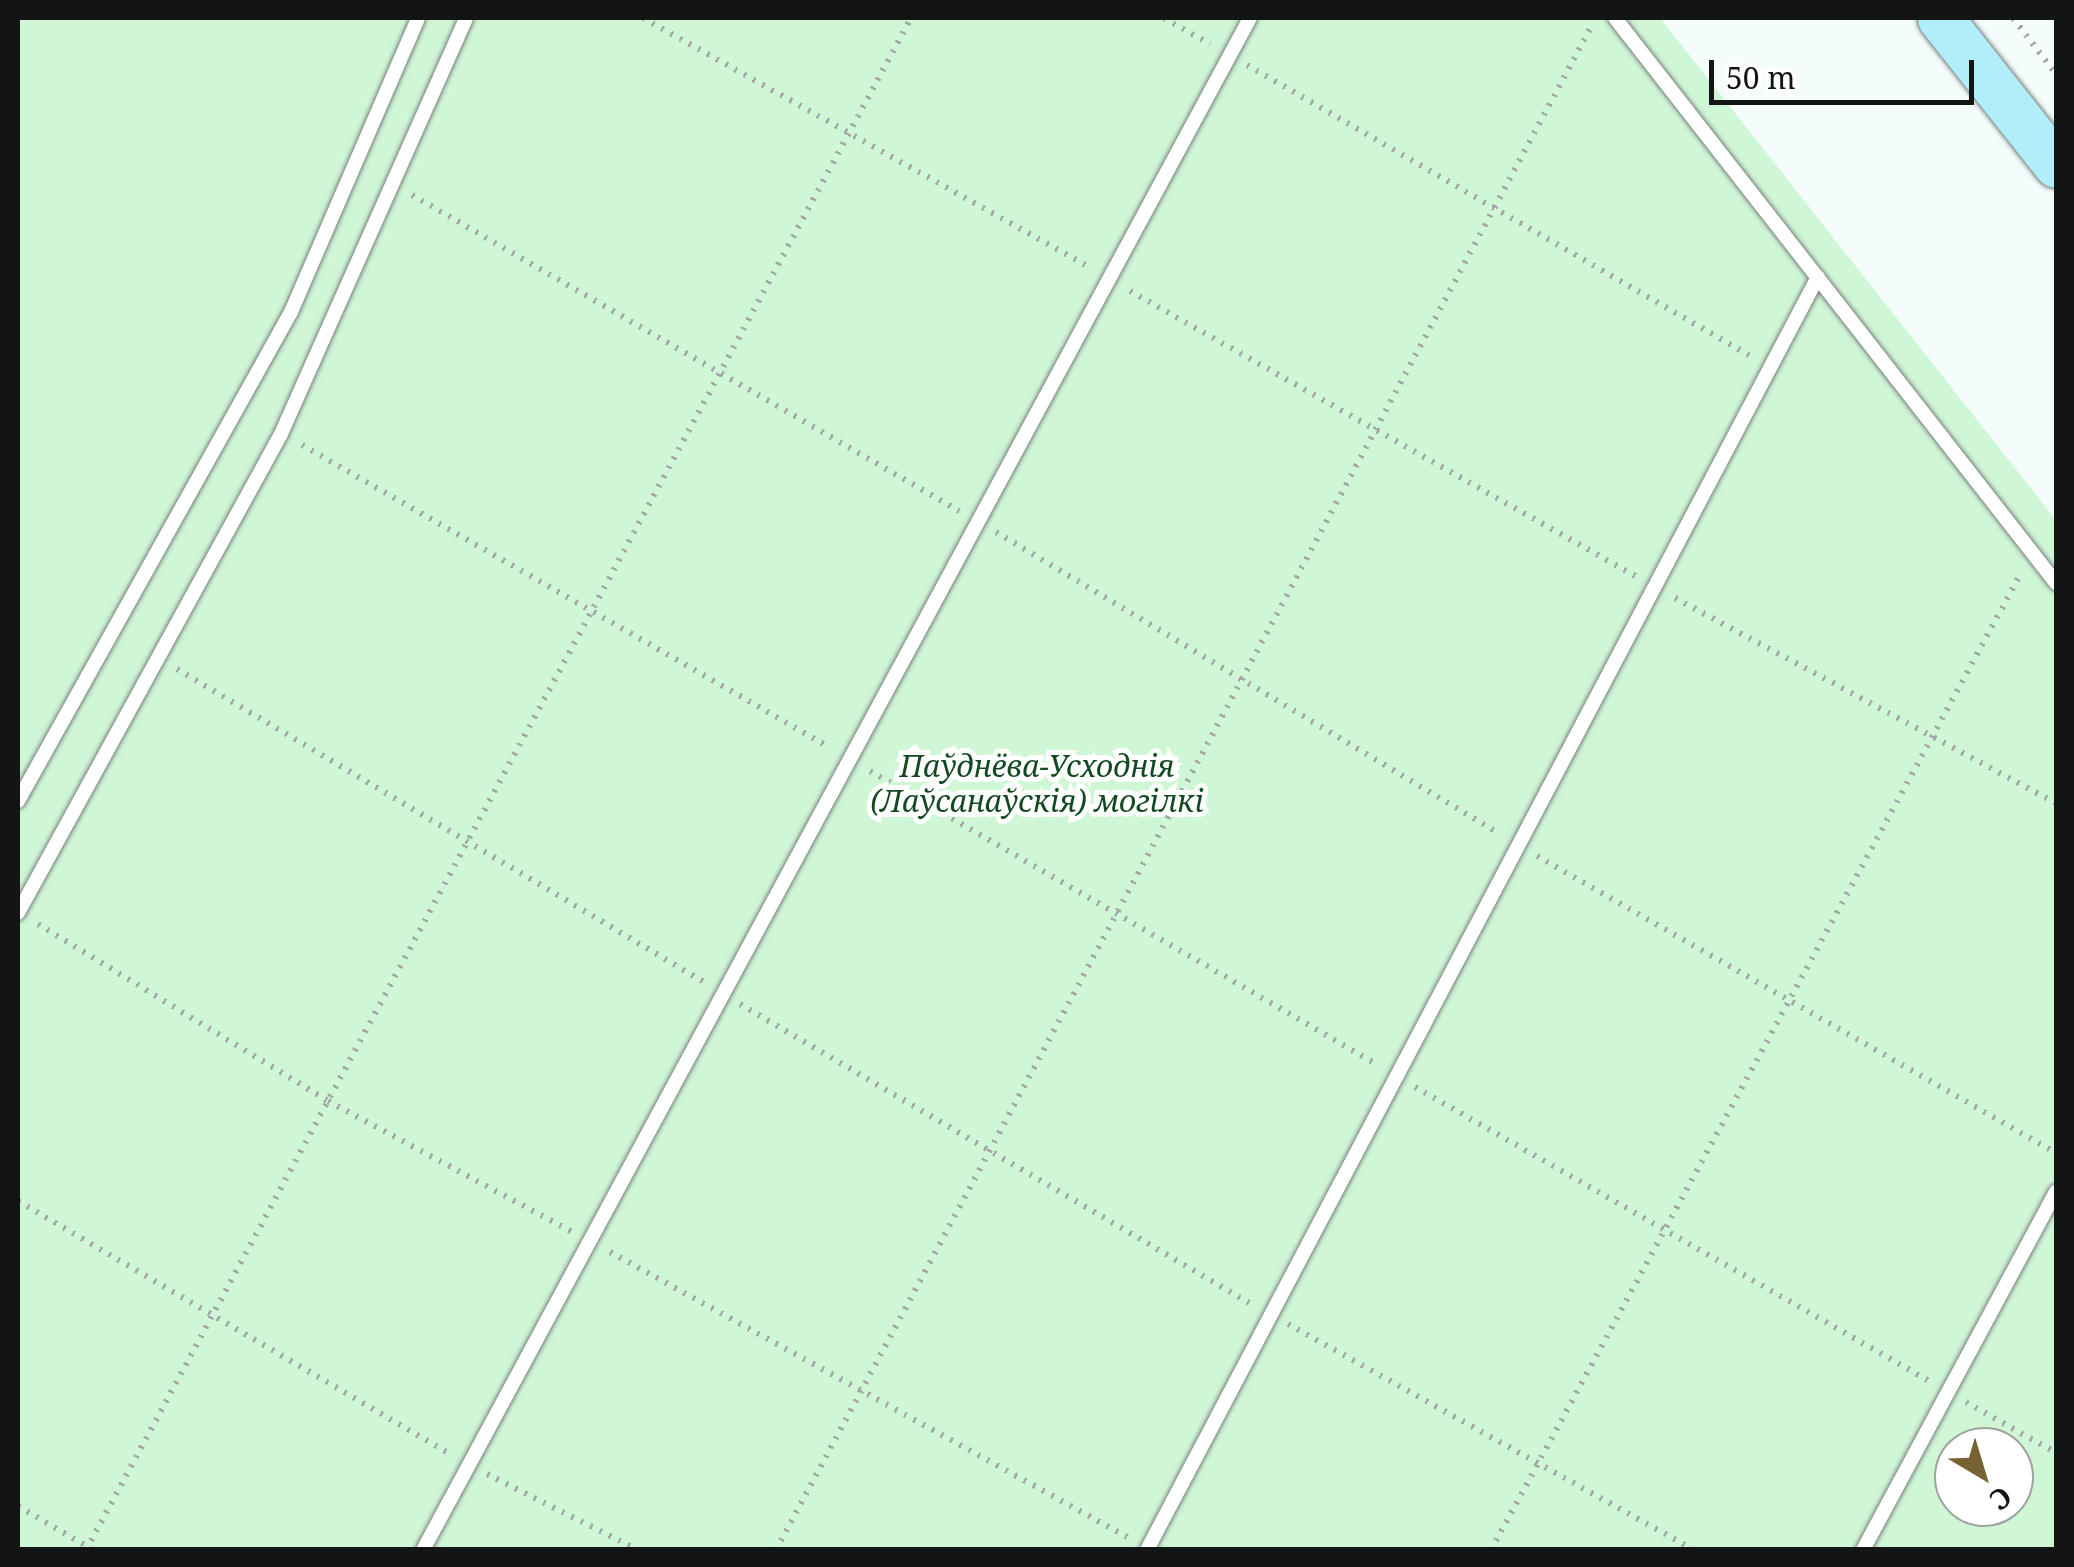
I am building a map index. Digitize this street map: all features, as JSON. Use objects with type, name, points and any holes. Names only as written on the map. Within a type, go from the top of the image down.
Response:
[{"type":"main road","points":[[1940,18],[2056,166]]},
{"type":"lane","points":[[18,801],[291,312],[418,18]]},
{"type":"lane","points":[[18,913],[281,434],[466,18]]},
{"type":"lane","points":[[423,1550],[1250,18]]},
{"type":"lane","points":[[1615,18],[2056,582]]},
{"type":"lane","points":[[1147,1550],[1818,277]]},
{"type":"lane","points":[[1863,1550],[2056,1192]]},
{"type":"path","points":[[643,18],[1654,587],[2056,803]]},
{"type":"path","points":[[18,1506],[89,1548],[911,18]]},
{"type":"path","points":[[1164,18],[1770,367]]},
{"type":"path","points":[[776,1550],[1596,18]]},
{"type":"path","points":[[2013,18],[2056,74]]},
{"type":"path","points":[[392,184],[978,521],[1518,845],[2056,1153]]},
{"type":"path","points":[[281,434],[2056,1453]]},
{"type":"path","points":[[1491,1550],[2032,552]]},
{"type":"path","points":[[158,658],[987,1155],[1694,1550]]},
{"type":"path","points":[[18,1201],[469,1465],[638,1550]]},
{"type":"green space","name":"Паўднёва-Усходнія (Лаўсанаўскія) могілкі","points":[[18,18],[1660,18],[2056,520],[2056,1549],[18,1549]]}]
